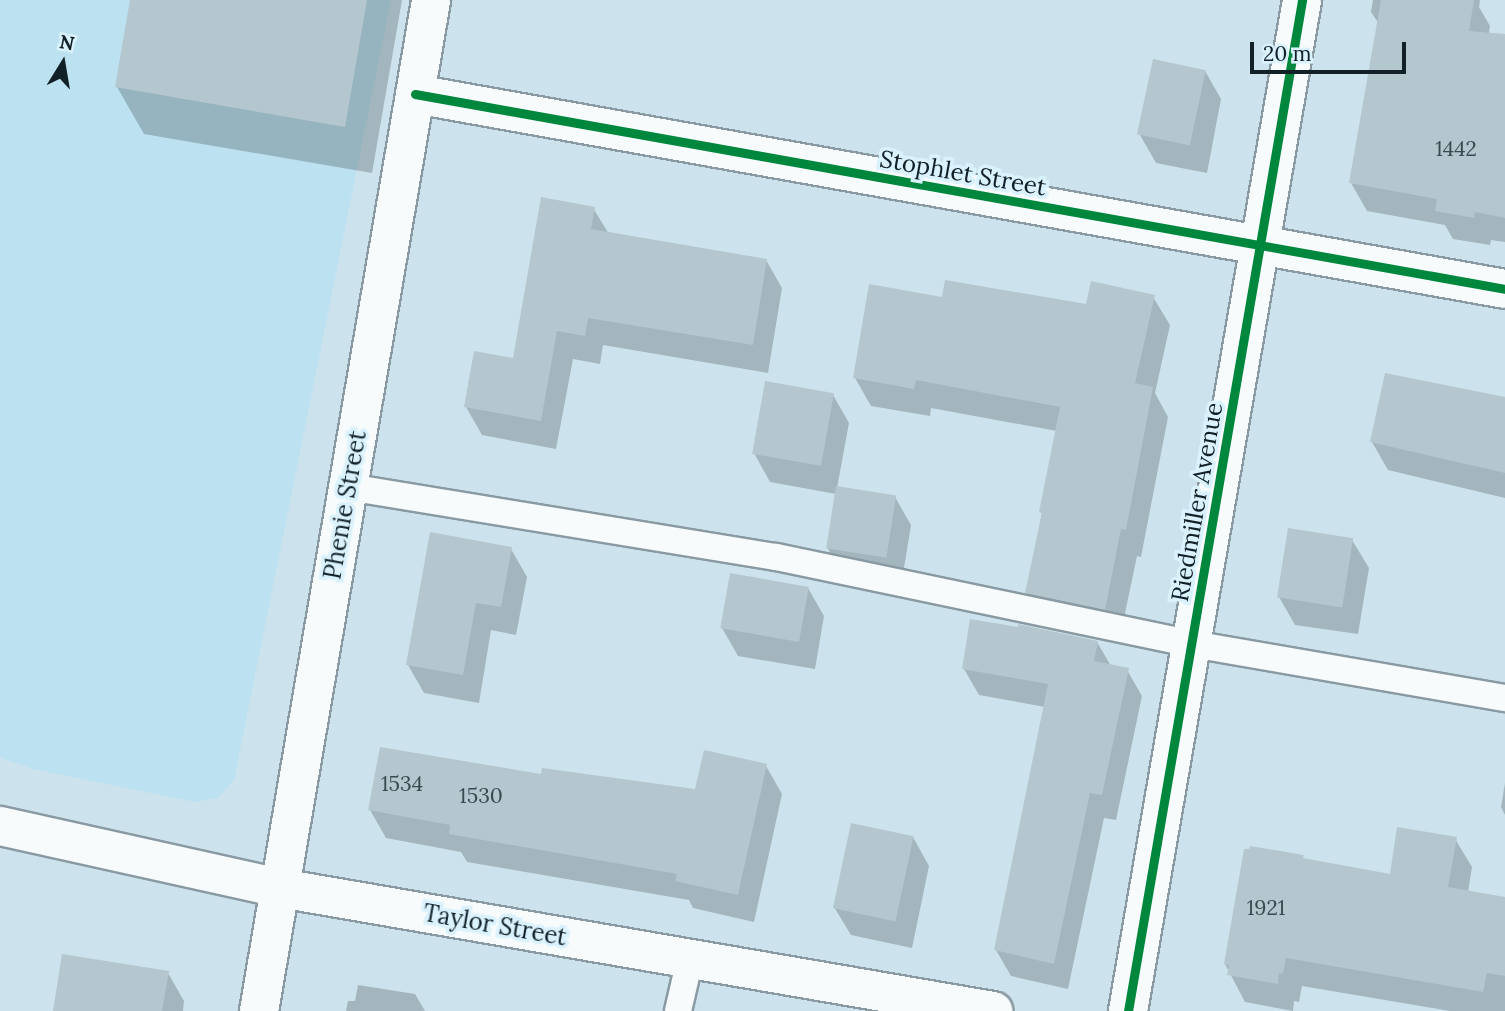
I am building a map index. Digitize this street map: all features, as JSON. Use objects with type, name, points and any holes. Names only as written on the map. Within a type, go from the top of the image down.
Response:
[{"type":"street","name":"Phenie Street","points":[[259,1011],[430,0]]},
{"type":"street","name":"Riedmiller Avenue","points":[[1128,1011],[1302,0]]},
{"type":"street","name":"Stophlet Street","points":[[415,94],[1505,289]]},
{"type":"street","name":"Taylor Street","points":[[0,826],[280,888],[993,1011]]},
{"type":"lane","points":[[348,487],[776,557],[1192,643],[1505,698]]},
{"type":"lane","points":[[678,1011],[690,959]]},
{"type":"shaded area","points":[[0,0],[391,0],[234,780],[218,798],[195,802],[33,769],[0,758]]},
{"type":"building","points":[[130,0],[367,0],[345,127],[115,87]]},
{"type":"building","points":[[1381,0],[1474,0],[1469,31],[1505,34],[1505,218],[1475,212],[1474,218],[1435,211],[1437,199],[1349,183]]},
{"type":"building","points":[[1153,59],[1206,70],[1190,146],[1137,134]]},
{"type":"building","points":[[541,197],[595,207],[591,229],[767,259],[753,345],[588,318],[585,336],[557,331],[541,421],[464,407],[474,351],[513,358]]},
{"type":"building","points":[[945,280],[1086,304],[1091,281],[1155,295],[1135,383],[1153,387],[1126,530],[1121,529],[1105,610],[1025,593],[1060,407],[916,380],[914,389],[853,378],[869,284],[942,297]]},
{"type":"building","points":[[1385,373],[1505,397],[1505,473],[1370,442]]},
{"type":"building","points":[[765,381],[834,393],[821,466],[752,454]]},
{"type":"building","points":[[836,486],[896,496],[886,558],[826,548]]},
{"type":"building","points":[[1288,528],[1353,538],[1342,607],[1277,597]]},
{"type":"building","points":[[430,532],[512,547],[501,607],[476,603],[463,675],[406,665]]},
{"type":"building","points":[[730,573],[809,587],[799,642],[720,628]]},
{"type":"building","points":[[970,619],[1018,627],[1018,624],[1098,641],[1094,661],[1129,668],[1102,795],[1090,793],[1054,964],[994,950],[1048,684],[962,669]]},
{"type":"building","points":[[380,747],[541,774],[542,768],[695,789],[704,750],[767,764],[738,895],[675,881],[677,874],[449,834],[450,825],[368,810]]},
{"type":"building","points":[[851,823],[914,836],[896,921],[833,908]]},
{"type":"building","points":[[1397,827],[1457,837],[1448,887],[1505,897],[1505,976],[1487,973],[1483,992],[1286,958],[1283,974],[1279,973],[1278,984],[1227,975],[1229,965],[1224,964],[1244,849],[1249,849],[1250,846],[1304,855],[1303,858],[1390,874]]},
{"type":"building","points":[[62,954],[169,971],[162,1011],[53,1011]]},
{"type":"cycle path","points":[[1128,1011],[1302,0]]},
{"type":"cycle path","points":[[415,94],[1505,289]]}]
